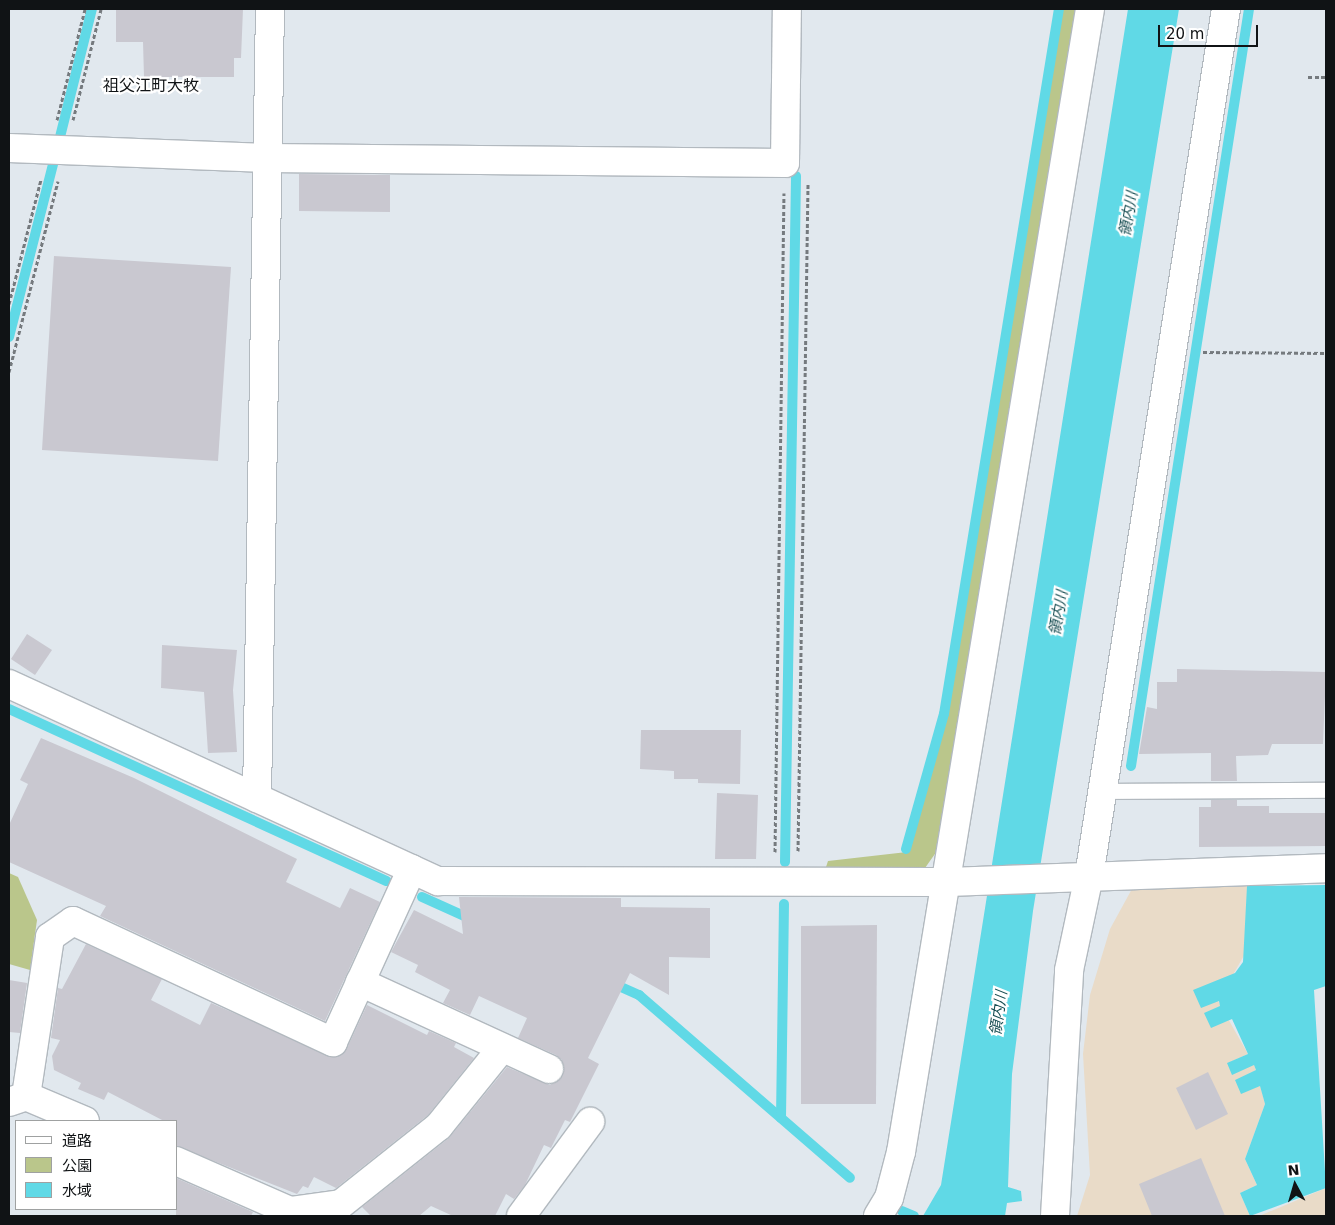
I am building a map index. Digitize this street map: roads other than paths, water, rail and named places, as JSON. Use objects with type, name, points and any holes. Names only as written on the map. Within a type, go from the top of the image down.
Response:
[{"type":"street","points":[[257,798],[270,9]]},
{"type":"street","points":[[9,148],[268,158],[785,163],[787,9]]},
{"type":"street","points":[[878,1216],[889,1198],[901,1152],[1090,9]]},
{"type":"street","points":[[1055,1216],[1069,970],[1083,876],[1102,791],[1226,9]]},
{"type":"street","points":[[9,684],[438,881],[945,882],[1326,868]]},
{"type":"street","points":[[81,1120],[17,1099],[50,936],[73,921],[333,1042],[412,869]]},
{"type":"street","points":[[360,982],[549,1069]]},
{"type":"street","points":[[178,1162],[290,1211],[341,1204],[439,1126],[502,1048]]},
{"type":"street","points":[[521,1216],[590,1122]]},
{"type":"lane","points":[[1102,791],[1326,790]]},
{"type":"water","name":"領内川","points":[[1128,9],[1179,9],[1033,911],[1012,1074],[1008,1187],[1021,1191],[1022,1201],[1007,1203],[1005,1216],[923,1216],[941,1185]]},
{"type":"water","points":[[1326,885],[1326,986],[1314,990],[1326,1188],[1250,1216],[1240,1193],[1257,1185],[1245,1159],[1265,1104],[1260,1086],[1241,1094],[1235,1080],[1256,1070],[1254,1065],[1232,1075],[1227,1063],[1248,1054],[1232,1019],[1211,1028],[1204,1013],[1220,1006],[1219,1001],[1201,1008],[1193,990],[1235,973],[1243,962],[1247,886]]},
{"type":"waterway","points":[[59,141],[92,9]]},
{"type":"waterway","points":[[906,849],[944,714],[1059,9]]},
{"type":"waterway","points":[[1131,766],[1249,9]]},
{"type":"waterway","points":[[9,337],[55,156]]},
{"type":"waterway","points":[[785,862],[796,176]]},
{"type":"waterway","points":[[9,709],[387,881]]},
{"type":"waterway","points":[[422,897],[473,920]]},
{"type":"waterway","points":[[781,1118],[784,904]]},
{"type":"waterway","points":[[612,983],[639,995],[850,1178]]},
{"type":"waterway","points":[[902,1211],[914,1216]]},
{"type":"district","name":"祖父江町大牧","points":[[151,86]]}]
